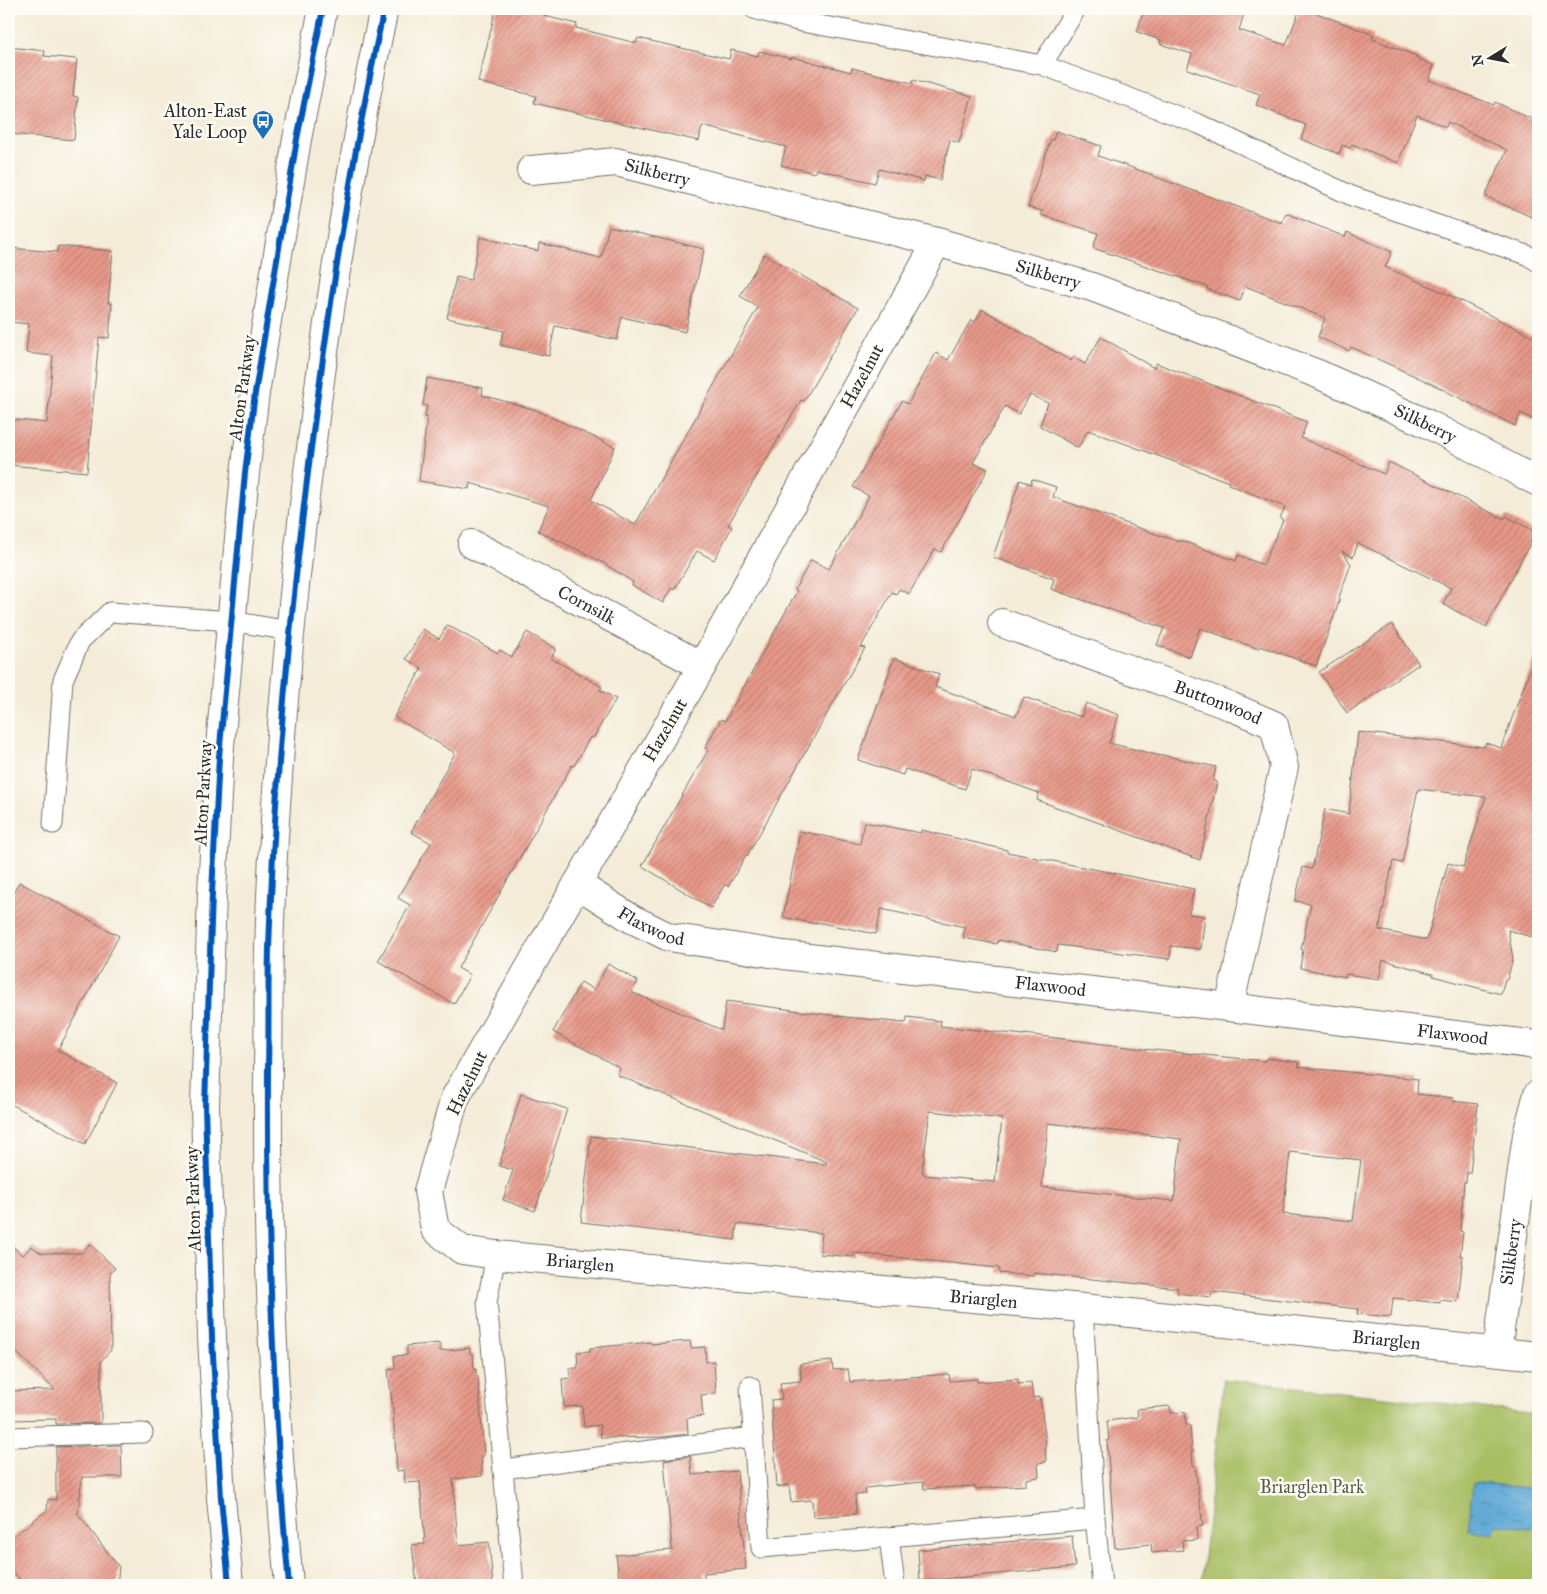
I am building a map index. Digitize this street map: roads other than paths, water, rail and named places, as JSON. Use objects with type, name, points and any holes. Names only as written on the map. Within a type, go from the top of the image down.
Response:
[{"type":"street","name":"Alton Parkway","points":[[229,1585],[221,1498],[212,1337],[205,1106],[216,824],[231,621],[245,473],[255,393],[296,148],[323,9]]},
{"type":"street","points":[[289,1585],[276,1410],[270,1272],[268,1118],[269,951],[273,859],[284,690],[310,458],[333,283],[371,68],[384,9]]},
{"type":"street","name":"Silkberry","points":[[531,170],[616,162],[937,242],[1092,287],[1318,374],[1428,424],[1538,482]]},
{"type":"street","name":"Hazelnut","points":[[434,1230],[428,1192],[455,1098],[702,666],[937,242]]},
{"type":"street","name":"Cornsilk","points":[[472,544],[702,666]]},
{"type":"street","name":"Buttonwood","points":[[1002,623],[1230,706],[1274,725],[1284,767],[1229,1007]]},
{"type":"street","name":"Flaxwood","points":[[577,884],[632,919],[669,937],[783,955],[1538,1045]]},
{"type":"street","name":"Silkberry","points":[[1497,1351],[1527,1135],[1538,1094]]},
{"type":"street","name":"Briarglen","points":[[434,1230],[462,1250],[496,1255],[1083,1308],[1538,1356]]},
{"type":"lane","points":[[754,9],[802,22],[1042,64],[1200,124],[1352,196],[1527,255],[1538,262]]},
{"type":"lane","points":[[1042,64],[1076,9]]},
{"type":"lane","points":[[53,824],[63,680],[80,641],[110,612],[231,621],[290,631]]},
{"type":"lane","points":[[496,1255],[487,1302],[514,1585]]},
{"type":"lane","points":[[1083,1308],[1095,1519],[1102,1585]]},
{"type":"lane","points":[[750,1386],[762,1548],[1095,1519]]},
{"type":"lane","points":[[9,1437],[144,1433]]},
{"type":"lane","points":[[503,1469],[753,1437]]},
{"type":"lane","points":[[889,1537],[895,1585]]},
{"type":"water","points":[[1537,1480],[1538,1529],[1496,1524],[1494,1534],[1468,1531],[1473,1482],[1536,1489]]},
{"type":"place","name":"Alton-East Yale Loop","points":[[263,140]]},
{"type":"park label","name":"Briarglen Park","points":[[1312,1487]]}]
